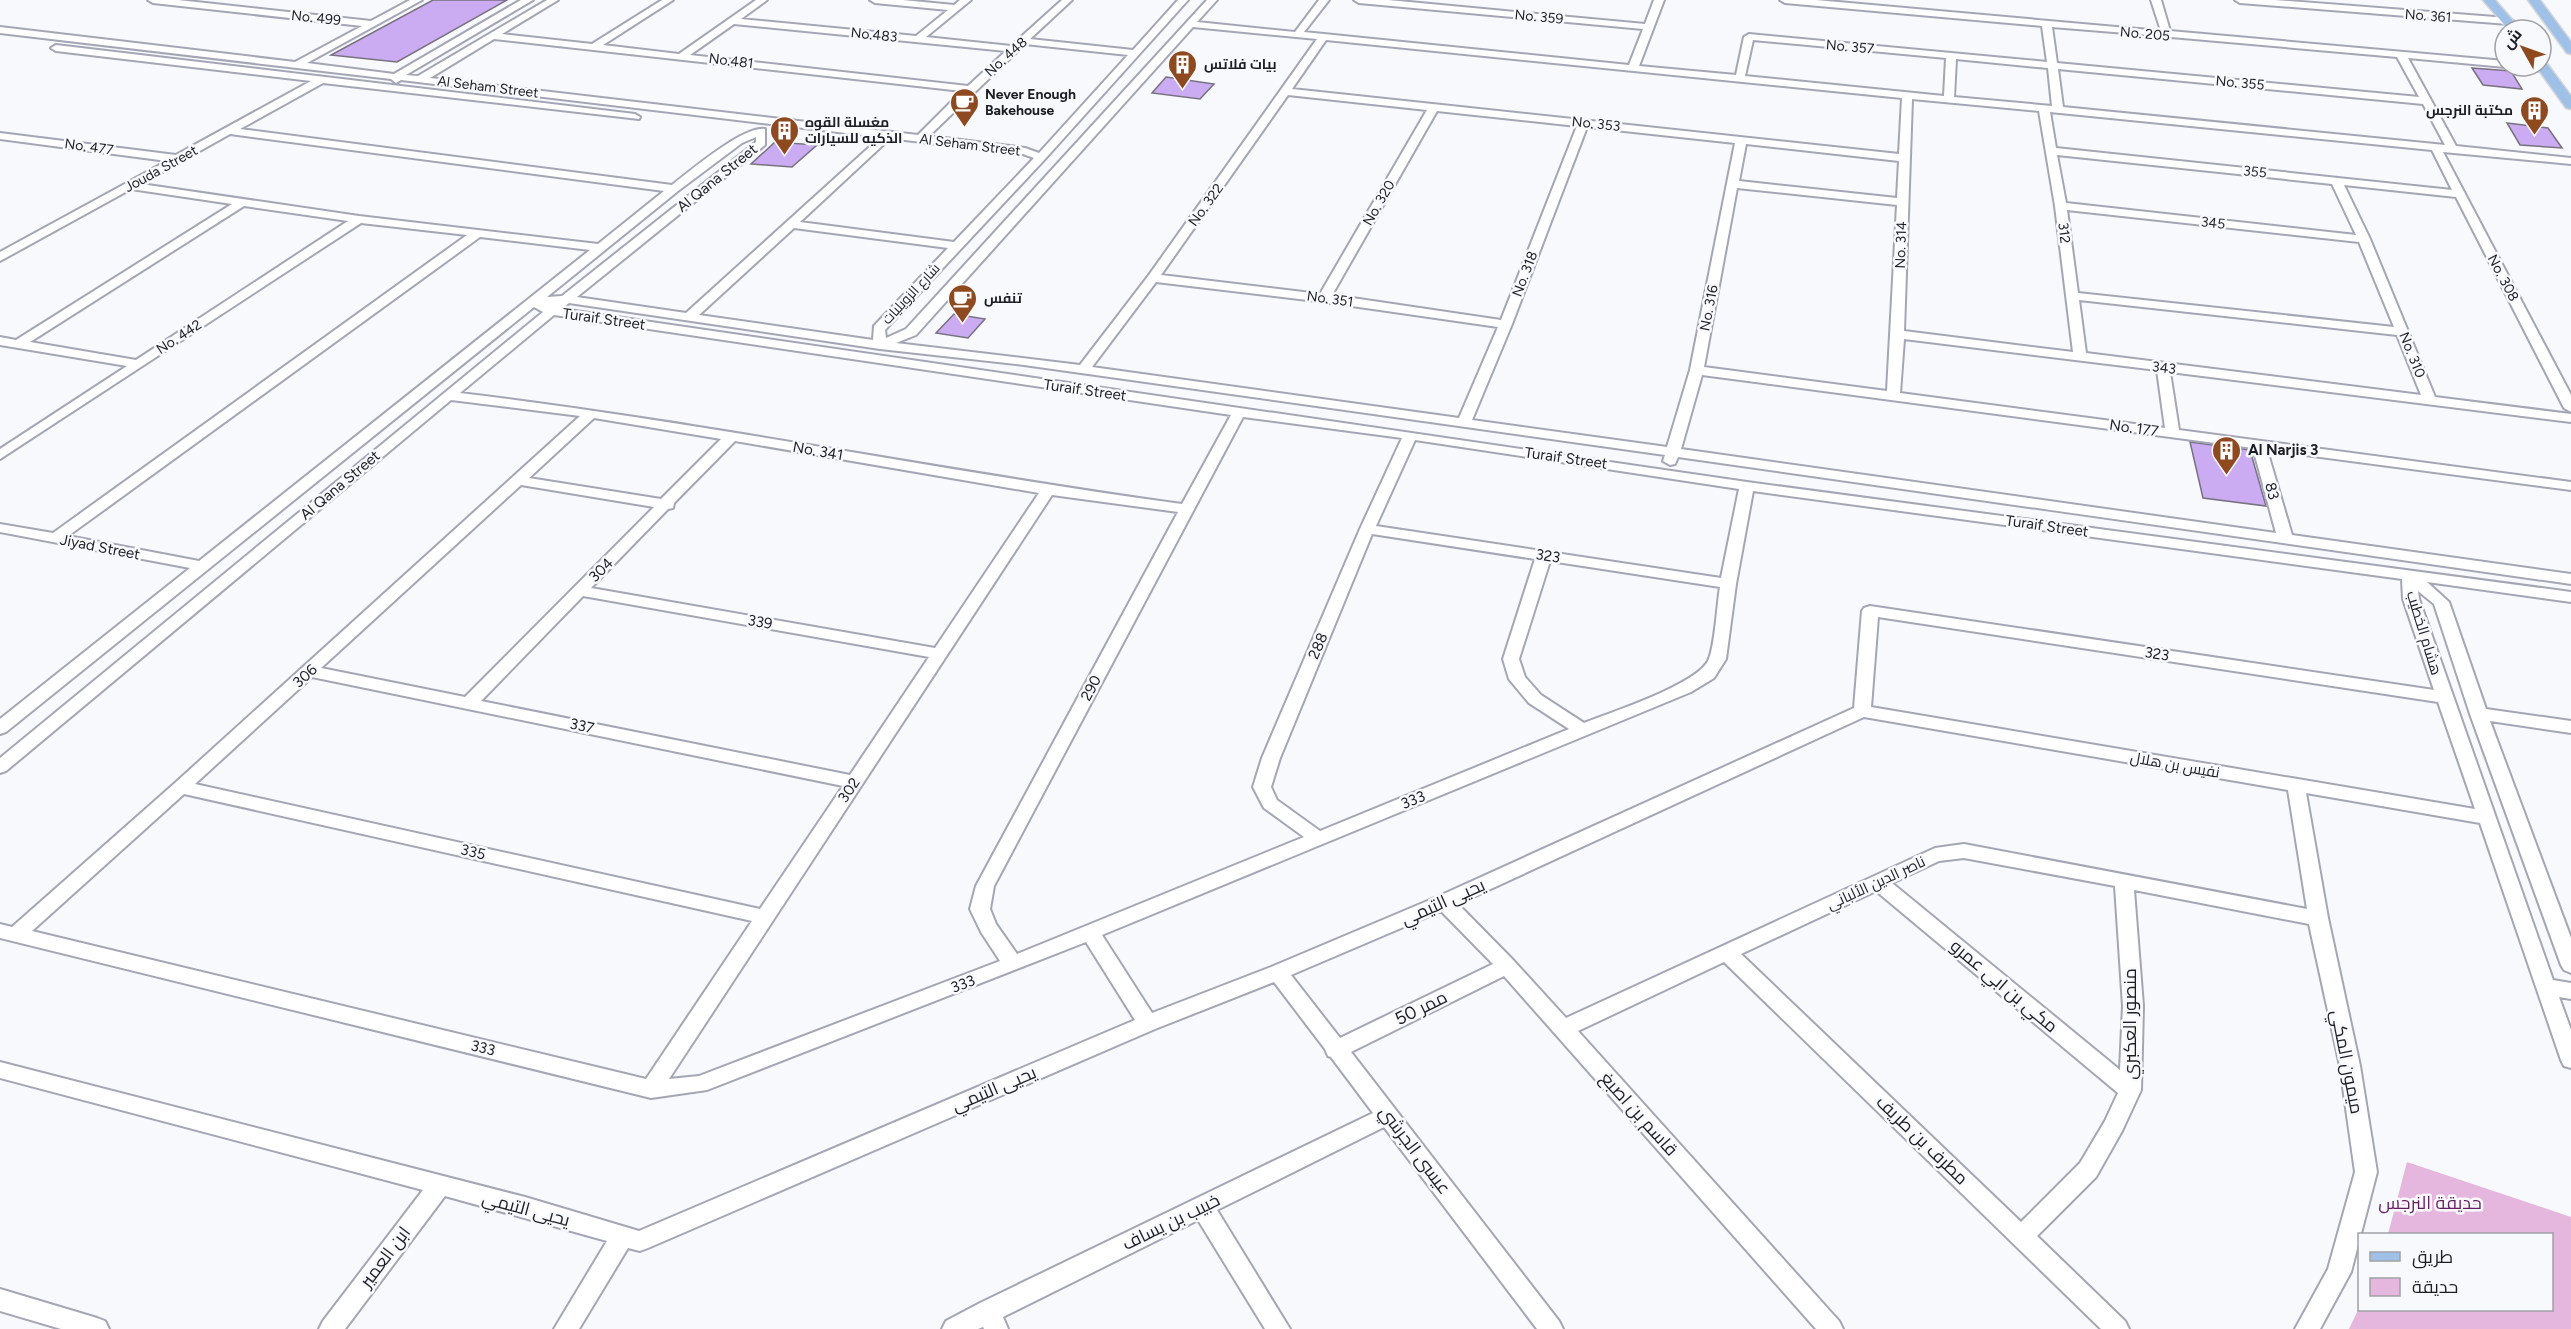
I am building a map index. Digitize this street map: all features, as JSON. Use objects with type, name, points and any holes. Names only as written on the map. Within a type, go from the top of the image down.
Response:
[{"type":"main road","points":[[2489,0],[2504,18]]},
{"type":"main road","points":[[2533,1],[2571,50]]},
{"type":"main road","points":[[2552,78],[2571,105]]},
{"type":"street","name":"No. 499","points":[[153,0],[372,24]]},
{"type":"street","points":[[296,65],[417,0]]},
{"type":"street","points":[[392,89],[397,76],[528,0]]},
{"type":"street","points":[[392,89],[420,79],[553,0]]},
{"type":"street","points":[[594,47],[669,0]]},
{"type":"street","points":[[682,56],[762,0]]},
{"type":"street","points":[[875,0],[956,8]]},
{"type":"street","points":[[917,40],[966,0]]},
{"type":"street","name":"No. 448","points":[[920,140],[970,89],[1067,0]]},
{"type":"street","name":"شارع الزويليات","points":[[1183,0],[1041,157],[879,329],[880,345],[911,332],[1212,0]]},
{"type":"street","points":[[1298,34],[1324,0]]},
{"type":"street","name":"No. 359","points":[[1359,0],[1648,27]]},
{"type":"street","points":[[1633,68],[1659,0]]},
{"type":"street","name":"No. 205","points":[[1785,0],[1840,2],[2047,25],[2493,63]]},
{"type":"street","points":[[2156,0],[2167,36]]},
{"type":"street","name":"No. 361","points":[[2240,0],[2493,24]]},
{"type":"street","points":[[2368,0],[2375,12]]},
{"type":"street","name":"No.483","points":[[734,21],[1014,49]]},
{"type":"street","points":[[1190,24],[2571,161]]},
{"type":"street","points":[[2047,25],[2058,110]]},
{"type":"street","name":"Al Seham Street","points":[[0,30],[1025,151],[1041,157]]},
{"type":"street","name":"No.481","points":[[492,36],[970,89]]},
{"type":"street","name":"No. 322","points":[[1083,370],[1153,278],[1287,92],[1324,36]]},
{"type":"street","name":"No. 357","points":[[1740,78],[1749,37],[1951,56]]},
{"type":"street","name":"Al Seham Street","points":[[0,41],[392,89],[1016,160],[1041,157]]},
{"type":"street","points":[[1024,41],[1135,53]]},
{"type":"street","points":[[1949,99],[1951,56]]},
{"type":"street","name":"No. 355","points":[[1951,56],[2426,101]]},
{"type":"street","points":[[2401,56],[2453,150]]},
{"type":"street","name":"Jouda Street","points":[[3,254],[321,80]]},
{"type":"street","name":"No. 353","points":[[1287,92],[1904,158]]},
{"type":"street","name":"No. 314","points":[[1893,396],[1898,334],[1907,95]]},
{"type":"street","name":"No. 320","points":[[1324,298],[1434,107]]},
{"type":"street","name":"312","points":[[2044,109],[2061,206],[2080,358]]},
{"type":"street","name":"No. 318","points":[[1463,424],[1506,324],[1584,122]]},
{"type":"street","points":[[229,131],[674,189]]},
{"type":"street","name":"Al Qana Street","points":[[0,728],[674,189],[738,141],[760,131],[761,143],[551,311],[0,767]]},
{"type":"street","name":"No. 477","points":[[0,136],[179,159]]},
{"type":"street","name":"No. 316","points":[[1667,473],[1697,370],[1741,140]]},
{"type":"street","points":[[690,316],[879,144]]},
{"type":"street","name":"No. 308","points":[[2436,148],[2571,408]]},
{"type":"street","name":"355","points":[[2051,151],[2460,194]]},
{"type":"street","name":"No. 310","points":[[2336,180],[2364,239],[2430,400]]},
{"type":"street","points":[[1732,184],[1902,202]]},
{"type":"street","points":[[131,186],[359,219],[601,248]]},
{"type":"street","points":[[18,344],[244,201]]},
{"type":"street","name":"345","points":[[2061,206],[2364,239]]},
{"type":"street","name":"No. 442","points":[[0,455],[359,219]]},
{"type":"street","points":[[790,224],[957,246]]},
{"type":"street","points":[[55,539],[478,234]]},
{"type":"street","name":"No. 351","points":[[1153,278],[1324,298],[1506,324]]},
{"type":"street","points":[[2073,296],[2402,332]]},
{"type":"street","name":"Turaif Street","points":[[533,302],[567,299],[880,345],[1083,370],[2571,579]]},
{"type":"street","name":"Turaif Street","points":[[533,302],[551,311],[1747,486],[2571,597]]},
{"type":"street","name":"343","points":[[1898,334],[2430,400]]},
{"type":"street","points":[[0,341],[139,364]]},
{"type":"street","points":[[2163,368],[2173,433]]},
{"type":"street","name":"No. 177","points":[[1697,370],[2571,486]]},
{"type":"street","name":"No. 341","points":[[448,396],[591,413],[1048,490],[1188,508]]},
{"type":"street","points":[[2430,400],[2571,418]]},
{"type":"street","name":"290","points":[[1013,964],[988,927],[980,909],[985,886],[1239,412]]},
{"type":"street","name":"306","points":[[8,933],[181,788],[591,413]]},
{"type":"street","name":"288","points":[[1319,839],[1270,804],[1262,787],[1271,758],[1367,529],[1410,435]]},
{"type":"street","name":"304","points":[[469,702],[667,505],[732,436]]},
{"type":"street","name":"83","points":[[2259,444],[2285,538]]},
{"type":"street","points":[[518,480],[667,505]]},
{"type":"street","name":"333","points":[[8,933],[651,1089],[700,1084],[1013,964],[1685,688],[1708,674],[1718,659],[1728,585],[1747,486]]},
{"type":"street","name":"302","points":[[651,1089],[1048,490]]},
{"type":"street","name":"Jiyad Street","points":[[0,528],[201,566]]},
{"type":"street","name":"323","points":[[1367,529],[1728,585]]},
{"type":"street","points":[[1544,556],[1510,659],[1517,679],[1535,699],[1582,730]]},
{"type":"street","name":"هشام الخطيب","points":[[2409,575],[2410,599],[2571,1060]]},
{"type":"street","name":"هشام الخطيب","points":[[2409,575],[2442,602],[2479,714],[2571,964]]},
{"type":"street","name":"339","points":[[580,591],[939,654]]},
{"type":"street","name":"323","points":[[1862,711],[1870,611],[2444,697]]},
{"type":"street","name":"337","points":[[309,671],[855,782]]},
{"type":"street","name":"نفيس بن هلال","points":[[1862,711],[2488,818]]},
{"type":"street","name":"يحيى التيمي","points":[[0,1070],[640,1241],[1148,1023],[1278,972],[1444,902],[1862,711]]},
{"type":"street","points":[[2479,714],[2571,727]]},
{"type":"street","name":"ميمون المكي","points":[[2296,786],[2318,918],[2350,1066],[2366,1172],[2339,1272],[2307,1329]]},
{"type":"street","name":"335","points":[[181,788],[765,917]]},
{"type":"street","name":"ناصر الدين الألباني","points":[[1563,1029],[1935,855],[1964,851],[2318,918]]},
{"type":"street","name":"منصور العكبري","points":[[2022,1236],[2088,1170],[2114,1125],[2130,1090],[2133,1006],[2124,882]]},
{"type":"street","name":"مكي بن ابي عمرو","points":[[1879,883],[2130,1090]]},
{"type":"street","name":"قاسم بن اصبغ","points":[[1444,902],[1506,966],[1831,1329]]},
{"type":"street","points":[[1090,933],[1148,1023]]},
{"type":"street","name":"مطرف بن طريف","points":[[1726,952],[2117,1329]]},
{"type":"street","name":"ممر 50","points":[[1335,1050],[1506,966]]},
{"type":"street","name":"عيسى الجرشي","points":[[1278,972],[1335,1050],[1389,1115],[1551,1329]]},
{"type":"street","points":[[2546,987],[2571,991]]},
{"type":"street","name":"خبيب بن يساف","points":[[954,1329],[992,1320],[1202,1206],[1389,1115]]},
{"type":"street","name":"ابن العمير","points":[[331,1329],[439,1186]]},
{"type":"street","points":[[1202,1206],[1278,1329]]},
{"type":"street","points":[[566,1329],[623,1236]]},
{"type":"street","points":[[0,1300],[97,1329]]},
{"type":"green space","name":"حديقة النرجس","points":[[2407,1162],[2571,1217],[2571,1329],[2349,1329],[2358,1310],[2553,1311],[2553,1233],[2388,1233]]},
{"type":"building","points":[[433,0],[507,0],[397,62],[331,55]]},
{"type":"building","points":[[2472,68],[2493,70],[2493,78],[2515,78],[2522,89],[2483,85]]},
{"type":"building","name":"بيات فلاتس","points":[[1166,77],[1214,84],[1200,99],[1152,93]]},
{"type":"building","name":"مكتبة النرجس","points":[[2507,123],[2548,128],[2562,148],[2520,145]]},
{"type":"building","name":"مغسلة القوه الذكيه للسيارات","points":[[775,142],[817,145],[792,167],[751,164]]},
{"type":"building","name":"تنفس","points":[[954,314],[985,319],[968,338],[936,333]]},
{"type":"building","name":"Al Narjis 3","points":[[2190,442],[2250,450],[2266,506],[2203,498]]},
{"type":"place","name":"بيات فلاتس","points":[[1183,90]]},
{"type":"place","name":"Never Enough Bakehouse","points":[[964,128]]},
{"type":"place","name":"مكتبة النرجس","points":[[2534,136]]},
{"type":"place","name":"مغسلة القوه الذكيه للسيارات","points":[[784,156]]},
{"type":"place","name":"تنفس","points":[[963,324]]},
{"type":"place","name":"Al Narjis 3","points":[[2227,476]]}]
